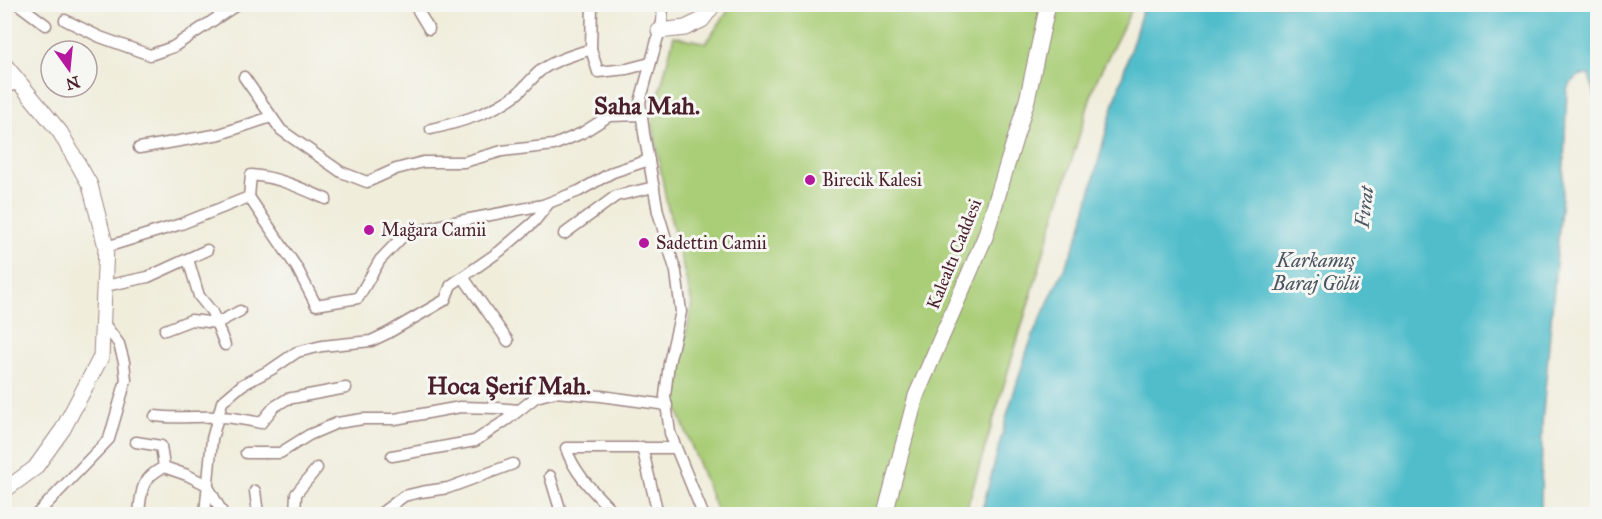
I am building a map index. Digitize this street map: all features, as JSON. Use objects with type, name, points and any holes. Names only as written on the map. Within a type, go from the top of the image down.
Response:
[{"type":"street","points":[[18,4],[46,25]]},
{"type":"street","points":[[65,20],[100,37],[150,55],[173,47],[238,4]]},
{"type":"street","points":[[414,4],[429,29]]},
{"type":"street","points":[[592,4],[591,49],[598,72],[627,69],[650,63]]},
{"type":"street","points":[[663,4],[662,22],[640,102],[658,212],[676,272],[681,312],[669,363],[665,396],[670,433],[703,514]]},
{"type":"street","points":[[659,31],[685,28],[702,20],[714,4]]},
{"type":"street","name":"Kalealtı Caddesi","points":[[885,514],[916,396],[985,237],[1027,100],[1048,4]]},
{"type":"street","points":[[431,129],[455,123],[491,109],[516,94],[542,70],[569,56],[591,49]]},
{"type":"street","points":[[4,64],[60,132],[90,185],[106,247],[102,357],[63,429],[35,468],[4,487]]},
{"type":"street","points":[[244,76],[281,130],[341,172],[367,182],[396,169],[423,162],[464,162],[502,151],[554,145],[582,133],[609,116],[642,115]]},
{"type":"street","points":[[4,86],[22,85]]},
{"type":"street","points":[[139,148],[220,134],[271,117]]},
{"type":"street","points":[[326,199],[287,182],[268,176],[251,175],[249,197],[297,268],[316,305],[358,298],[380,260],[404,235],[550,202],[579,191],[613,172],[650,160]]},
{"type":"street","points":[[564,234],[616,196],[654,187]]},
{"type":"street","points":[[106,247],[181,224],[249,197]]},
{"type":"street","points":[[205,514],[212,439],[222,402],[242,385],[297,352],[322,346],[371,341],[445,300],[451,285],[500,251],[534,222],[550,202]]},
{"type":"street","points":[[105,286],[148,277],[207,250]]},
{"type":"street","points":[[189,259],[199,296],[212,312],[225,345]]},
{"type":"street","points":[[463,277],[508,341]]},
{"type":"street","points":[[165,330],[191,320],[217,323],[240,311]]},
{"type":"street","points":[[37,514],[109,439],[126,380],[119,344],[103,321]]},
{"type":"street","points":[[155,416],[241,418],[261,423],[274,407],[287,399],[346,388]]},
{"type":"street","points":[[392,456],[475,441],[536,397],[555,392],[667,405]]},
{"type":"street","points":[[246,453],[280,453],[309,435],[337,423],[363,418],[395,419],[460,407],[518,410]]},
{"type":"street","points":[[136,442],[161,446],[164,467]]},
{"type":"street","points":[[642,447],[658,514]]},
{"type":"street","points":[[615,514],[593,491],[569,458],[566,448],[676,448]]},
{"type":"street","points":[[380,514],[404,496],[448,488],[513,464]]},
{"type":"street","points":[[139,514],[141,489],[152,473],[164,467],[207,485],[223,514]]},
{"type":"street","points":[[295,514],[296,494],[317,468]]},
{"type":"street","points":[[550,476],[560,514]]},
{"type":"street","points":[[255,491],[258,514]]},
{"type":"green space","points":[[732,5],[1134,5],[1095,83],[965,514],[718,514],[674,401],[692,303],[666,200],[652,121],[674,36],[706,43]]},
{"type":"water","name":"Karkamış Baraj Gölü","points":[[1144,5],[1595,5],[1598,11],[1597,102],[1589,75],[1576,78],[1567,90],[1563,185],[1542,424],[1541,514],[981,514],[1009,408],[1027,351],[1081,228],[1110,117]]},
{"type":"place","name":"Birecik Kalesi","points":[[810,180]]},
{"type":"place","name":"Mağara Camii","points":[[369,230]]},
{"type":"place","name":"Sadettin Camii","points":[[644,243]]},
{"type":"district","name":"Saha Mah.","points":[[647,106]]},
{"type":"district","name":"Hoca Şerif Mah.","points":[[509,386]]},
{"type":"water label","name":"Fırat","points":[[1364,207]]}]
